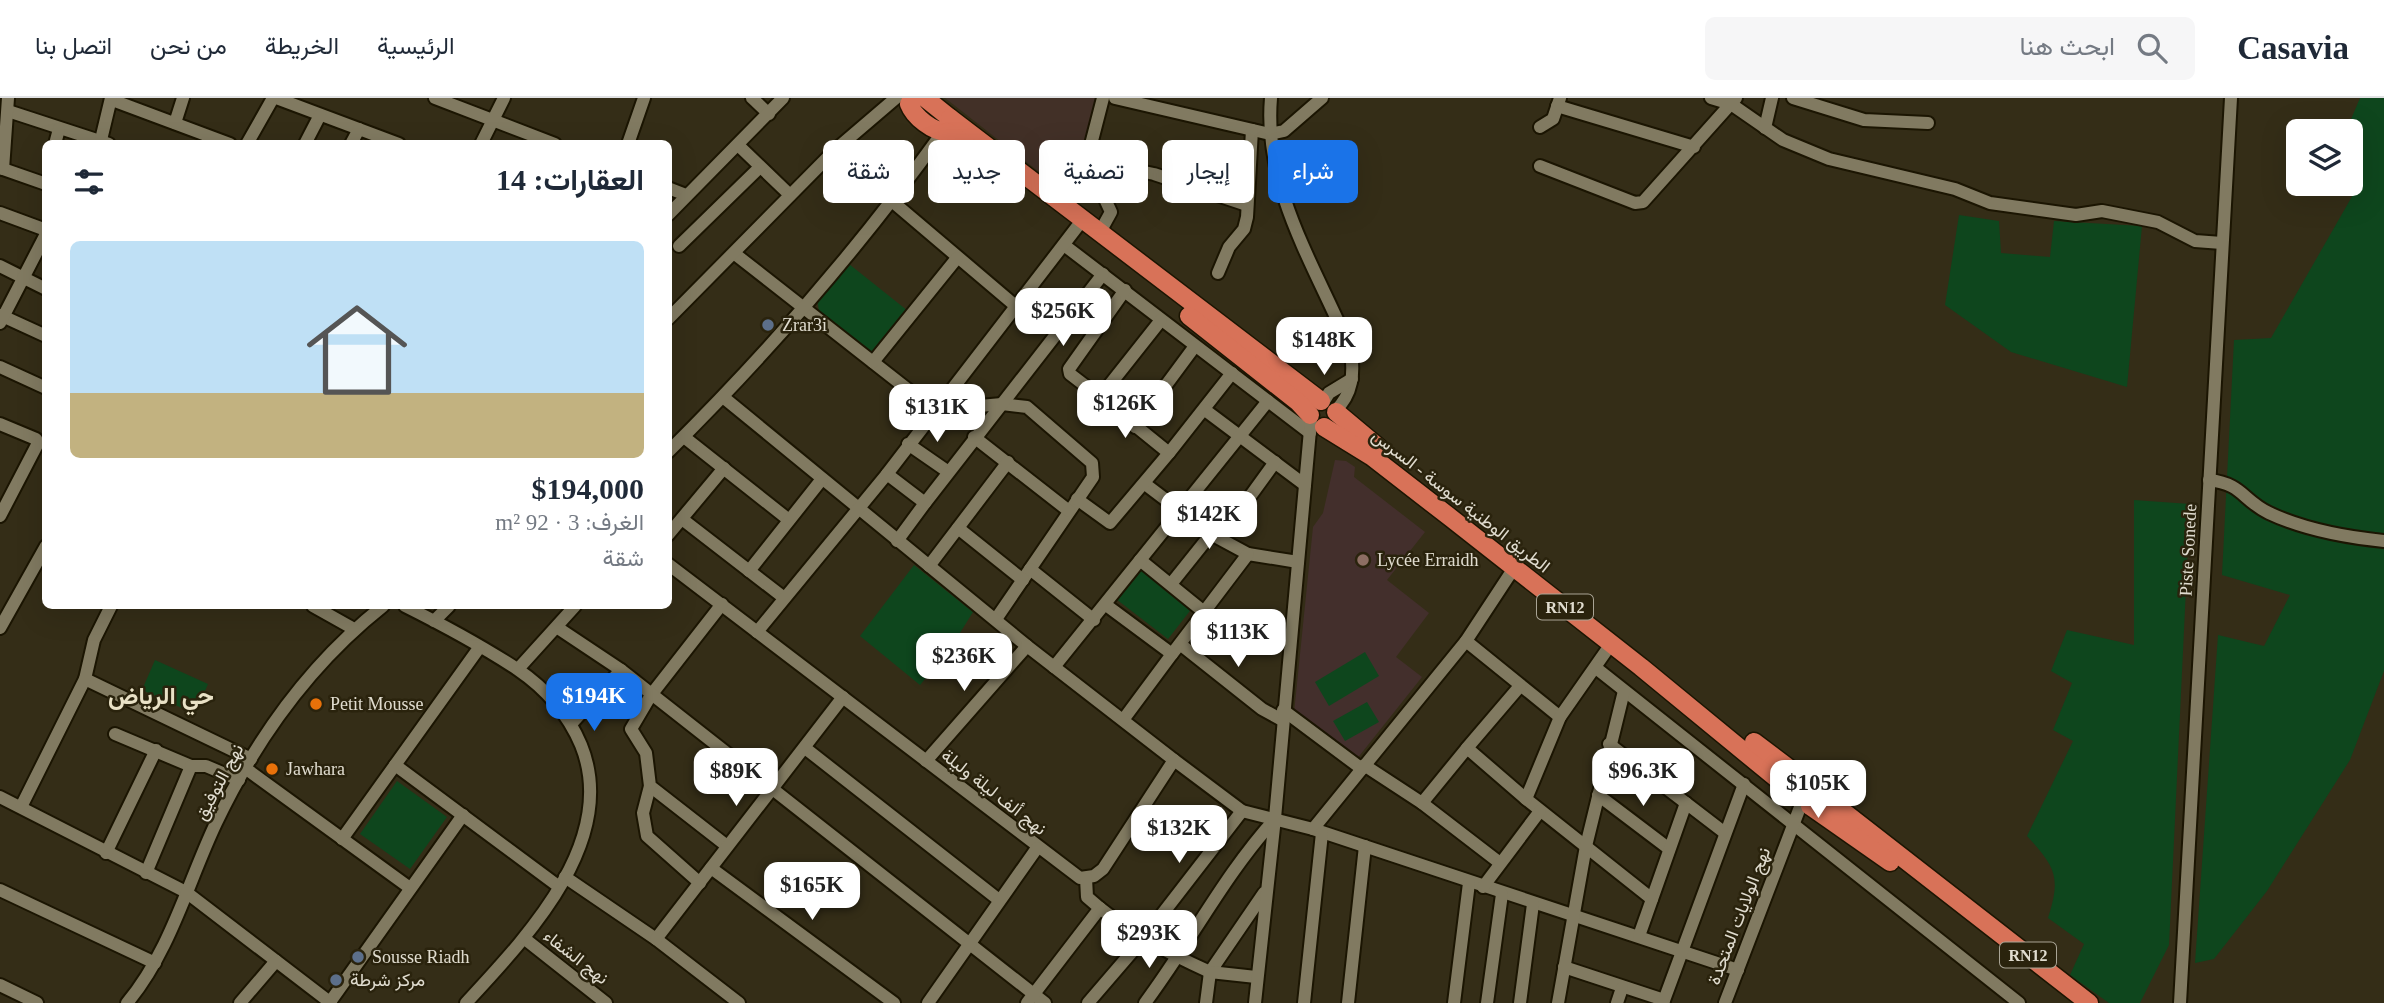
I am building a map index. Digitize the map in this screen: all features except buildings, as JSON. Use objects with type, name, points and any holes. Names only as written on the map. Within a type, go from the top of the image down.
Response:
[{"type":"highway","name":"RN12","points":[[909,99],[912,111],[946,127]]},
{"type":"highway","name":"الطريق الوطنية سوسة - السرس","points":[[946,127],[1321,416],[2072,1003]]},
{"type":"highway","name":"الطريق الوطنية سوسة - السرس","points":[[946,127],[1100,232],[1321,416],[1611,644],[1808,796],[2089,1003]]},
{"type":"street","points":[[175,123],[183,98]]},
{"type":"street","points":[[249,140],[275,98],[388,140]]},
{"type":"street","points":[[435,98],[545,140]]},
{"type":"street","points":[[483,140],[504,98]]},
{"type":"street","points":[[629,140],[645,98]]},
{"type":"street","points":[[752,98],[769,114]]},
{"type":"street","points":[[672,211],[783,98]]},
{"type":"street","points":[[1092,140],[1103,98]]},
{"type":"street","points":[[1115,98],[1269,134],[1284,131],[1322,98]]},
{"type":"street","points":[[1255,1003],[1308,458],[1321,416],[1346,398],[1352,379],[1352,351],[1285,202],[1272,156],[1269,134],[1271,98]]},
{"type":"street","points":[[1712,98],[1734,101],[1783,140],[1829,159],[1955,190],[1990,203],[2076,215],[2102,211],[2158,222],[2195,241],[2222,243]]},
{"type":"street","points":[[1765,128],[1772,98]]},
{"type":"street","points":[[1793,98],[1864,120],[1928,123]]},
{"type":"street","name":"Piste Sonede","points":[[2180,1003],[2231,98]]},
{"type":"street","points":[[103,140],[111,99],[144,104],[175,123],[220,140]]},
{"type":"street","points":[[672,315],[834,151],[909,99]]},
{"type":"street","points":[[1539,166],[1635,203],[1652,194],[1734,101]]},
{"type":"street","points":[[1540,127],[1553,119],[1558,102],[1694,147]]},
{"type":"street","points":[[42,179],[1,168],[8,105],[59,129],[96,140]]},
{"type":"street","points":[[307,140],[320,115]]},
{"type":"street","points":[[914,172],[946,127]]},
{"type":"street","points":[[56,140],[59,129]]},
{"type":"street","points":[[353,140],[359,129]]},
{"type":"street","points":[[1218,273],[1228,247],[1244,229],[1252,130]]},
{"type":"street","points":[[738,145],[790,195]]},
{"type":"street","points":[[679,246],[759,168]]},
{"type":"street","points":[[1148,173],[1247,205]]},
{"type":"street","points":[[672,190],[686,195]]},
{"type":"street","points":[[672,448],[806,308],[891,203]]},
{"type":"street","points":[[895,203],[1018,308]]},
{"type":"street","points":[[1100,232],[1111,212],[1107,203]]},
{"type":"street","points":[[0,213],[42,230]]},
{"type":"street","points":[[757,632],[783,597],[887,474],[934,410],[1018,308],[1077,228]]},
{"type":"street","points":[[42,240],[1,318],[42,334]]},
{"type":"street","points":[[1064,245],[1268,401],[1321,416]]},
{"type":"street","points":[[735,254],[934,410],[1002,404],[1027,407],[1092,463],[1093,477],[996,619]]},
{"type":"street","points":[[873,362],[957,258]]},
{"type":"street","points":[[0,266],[42,287]]},
{"type":"street","points":[[897,541],[947,471],[1103,274]]},
{"type":"street","points":[[1125,290],[1069,369],[1070,374],[1170,453]]},
{"type":"street","points":[[1100,397],[1160,320]]},
{"type":"street","points":[[1135,427],[1195,346]]},
{"type":"street","points":[[0,367],[42,386]]},
{"type":"street","points":[[1077,499],[1109,523],[1145,484],[1232,373]]},
{"type":"street","points":[[723,397],[856,509],[1027,646],[1242,811],[1275,818],[1365,846],[1502,894],[1738,970]]},
{"type":"street","points":[[1054,667],[1268,401]]},
{"type":"street","points":[[1205,410],[1305,485]]},
{"type":"street","points":[[0,424],[36,439],[38,443],[0,516]]},
{"type":"street","points":[[684,437],[789,520]]},
{"type":"street","points":[[974,437],[1069,512]]},
{"type":"street","points":[[908,444],[947,471]]},
{"type":"street","points":[[929,566],[1008,462]]},
{"type":"street","points":[[1171,584],[1215,536],[1275,462]]},
{"type":"street","points":[[672,530],[724,468]]},
{"type":"street","points":[[887,474],[925,503]]},
{"type":"street","points":[[749,571],[822,479]]},
{"type":"street","points":[[2209,480],[2235,485],[2262,509],[2284,520],[2313,530],[2384,541]]},
{"type":"street","points":[[1145,484],[1215,536],[1248,554],[1298,562]]},
{"type":"street","points":[[682,519],[783,597]]},
{"type":"street","points":[[958,528],[1094,620]]},
{"type":"street","points":[[0,626],[42,553]]},
{"type":"street","points":[[1123,720],[1248,554]]},
{"type":"street","points":[[1140,560],[1203,612]]},
{"type":"street","name":"نهج ألف ليلة وليلة","points":[[672,567],[1073,875],[1087,878]]},
{"type":"street","points":[[1304,1003],[1317,831],[1363,767],[1466,641],[1514,568]]},
{"type":"street","points":[[700,883],[647,836],[643,813],[650,786],[646,753],[631,729],[651,695],[722,604]]},
{"type":"street","points":[[1106,605],[1176,649],[1262,709],[1282,715],[1422,803],[1500,863]]},
{"type":"street","points":[[21,807],[85,678],[94,640],[110,609]]},
{"type":"street","points":[[318,609],[354,629]]},
{"type":"street","name":"نهج التوفيق","points":[[127,1003],[155,963],[248,763],[295,692],[354,629],[379,609]]},
{"type":"street","points":[[411,609],[518,669],[549,697],[572,723],[591,777],[592,801],[584,838],[562,881],[525,939],[466,1003]]},
{"type":"street","points":[[434,621],[446,609]]},
{"type":"street","points":[[518,669],[573,609]]},
{"type":"street","points":[[558,628],[621,670],[771,790],[971,942],[1030,998],[1045,1003]]},
{"type":"street","points":[[1466,641],[1560,717]]},
{"type":"street","points":[[1526,799],[1560,717],[1611,644]]},
{"type":"street","points":[[926,761],[1027,646]]},
{"type":"street","points":[[342,839],[479,648]]},
{"type":"street","points":[[1596,668],[2019,1003]]},
{"type":"street","points":[[572,723],[621,670]]},
{"type":"street","points":[[85,678],[248,763],[342,839],[410,888]]},
{"type":"street","points":[[1422,803],[1520,686]]},
{"type":"street","points":[[1558,1003],[1586,846],[1624,691]]},
{"type":"street","points":[[656,939],[843,697]]},
{"type":"street","points":[[115,734],[191,766],[206,766],[239,780]]},
{"type":"street","points":[[1609,744],[1725,833]]},
{"type":"street","points":[[805,748],[999,900]]},
{"type":"street","points":[[1467,748],[1540,811],[1651,898]]},
{"type":"street","points":[[106,853],[156,750]]},
{"type":"street","points":[[1174,760],[1103,869],[1087,878],[1087,897],[1143,939],[1179,958],[1210,972],[1256,977]]},
{"type":"street","points":[[396,765],[463,815],[656,939],[739,1003]]},
{"type":"street","points":[[146,873],[191,766]]},
{"type":"street","points":[[1564,967],[1664,1002],[1744,784]]},
{"type":"street","points":[[650,786],[727,846]]},
{"type":"street","points":[[1598,795],[1668,848]]},
{"type":"street","name":"نهج الولايات المتحدة","points":[[1726,1003],[1780,856],[1808,796]]},
{"type":"street","points":[[0,797],[186,892],[331,1002],[463,815]]},
{"type":"street","points":[[1639,936],[1686,803]]},
{"type":"street","points":[[1088,1003],[1143,939],[1242,811]]},
{"type":"street","points":[[1483,887],[1540,811]]},
{"type":"street","points":[[1145,1003],[1179,958],[1235,866],[1275,818]]},
{"type":"street","points":[[1351,1002],[1365,846]]},
{"type":"street","points":[[928,1003],[1037,848]]},
{"type":"street","points":[[711,868],[894,1003]]},
{"type":"street","points":[[1454,1003],[1469,883]]},
{"type":"street","points":[[0,890],[155,963]]},
{"type":"street","points":[[1206,1003],[1210,972],[1265,892]]},
{"type":"street","points":[[1487,1003],[1502,894]]},
{"type":"street","points":[[1520,1003],[1533,904]]},
{"type":"street","points":[[1030,998],[1100,908]]},
{"type":"street","name":"نهج الشفاء","points":[[525,939],[607,1003]]},
{"type":"street","points":[[240,1003],[276,961]]},
{"type":"street","points":[[0,985],[37,1003]]},
{"type":"street","points":[[1617,1003],[1622,988]]},
{"type":"shaded area","points":[[945,98],[1099,98],[1087,140],[1039,140],[1039,172],[1025,161],[1025,140],[999,140]]},
{"type":"shaded area","points":[[1335,460],[1346,461],[1355,467],[1354,477],[1425,532],[1387,580],[1429,613],[1396,657],[1422,677],[1356,760],[1294,713],[1313,527],[1323,513]]},
{"type":"green space","points":[[2360,98],[2384,98],[2384,671],[2350,760],[2267,891],[2214,959],[2195,963],[2218,635],[2264,646],[2290,595],[2222,575],[2234,340],[2271,338],[2352,196],[2363,196],[2363,119],[2351,119]]},
{"type":"green space","points":[[1959,215],[1999,221],[2001,253],[2050,257],[2054,221],[2142,226],[2127,387],[2011,352],[1945,305]]},
{"type":"green space","points":[[849,264],[908,311],[873,356],[819,311],[817,299]]},
{"type":"green space","points":[[2134,500],[2190,504],[2169,945],[2140,1003],[2109,1003],[2070,975],[2084,944],[2048,918],[2054,892],[2053,874],[2050,865],[2027,836],[2073,741],[2053,730],[2072,683],[2051,671],[2067,630],[2134,645]]},
{"type":"green space","points":[[914,565],[973,612],[950,649],[920,685],[860,636]]},
{"type":"green space","points":[[1141,567],[1193,607],[1168,639],[1116,599]]},
{"type":"green space","points":[[1365,652],[1379,676],[1329,706],[1315,682]]},
{"type":"green space","points":[[155,660],[208,684],[195,714],[142,690]]},
{"type":"green space","points":[[1367,702],[1379,722],[1345,741],[1333,721]]},
{"type":"green space","points":[[397,781],[447,817],[410,869],[360,834]]},
{"type":"place","name":"Zrar3i","points":[[768,325]]},
{"type":"place","name":"Lycée Erraidh","points":[[1363,560]]},
{"type":"place","name":"Petit Mousse","points":[[316,704]]},
{"type":"place","name":"Jawhara","points":[[272,769]]},
{"type":"place","name":"Sousse Riadh","points":[[358,957]]},
{"type":"place","name":"مركز شرطة","points":[[336,980]]},
{"type":"district","name":"حي الرياض","points":[[161,696]]}]
